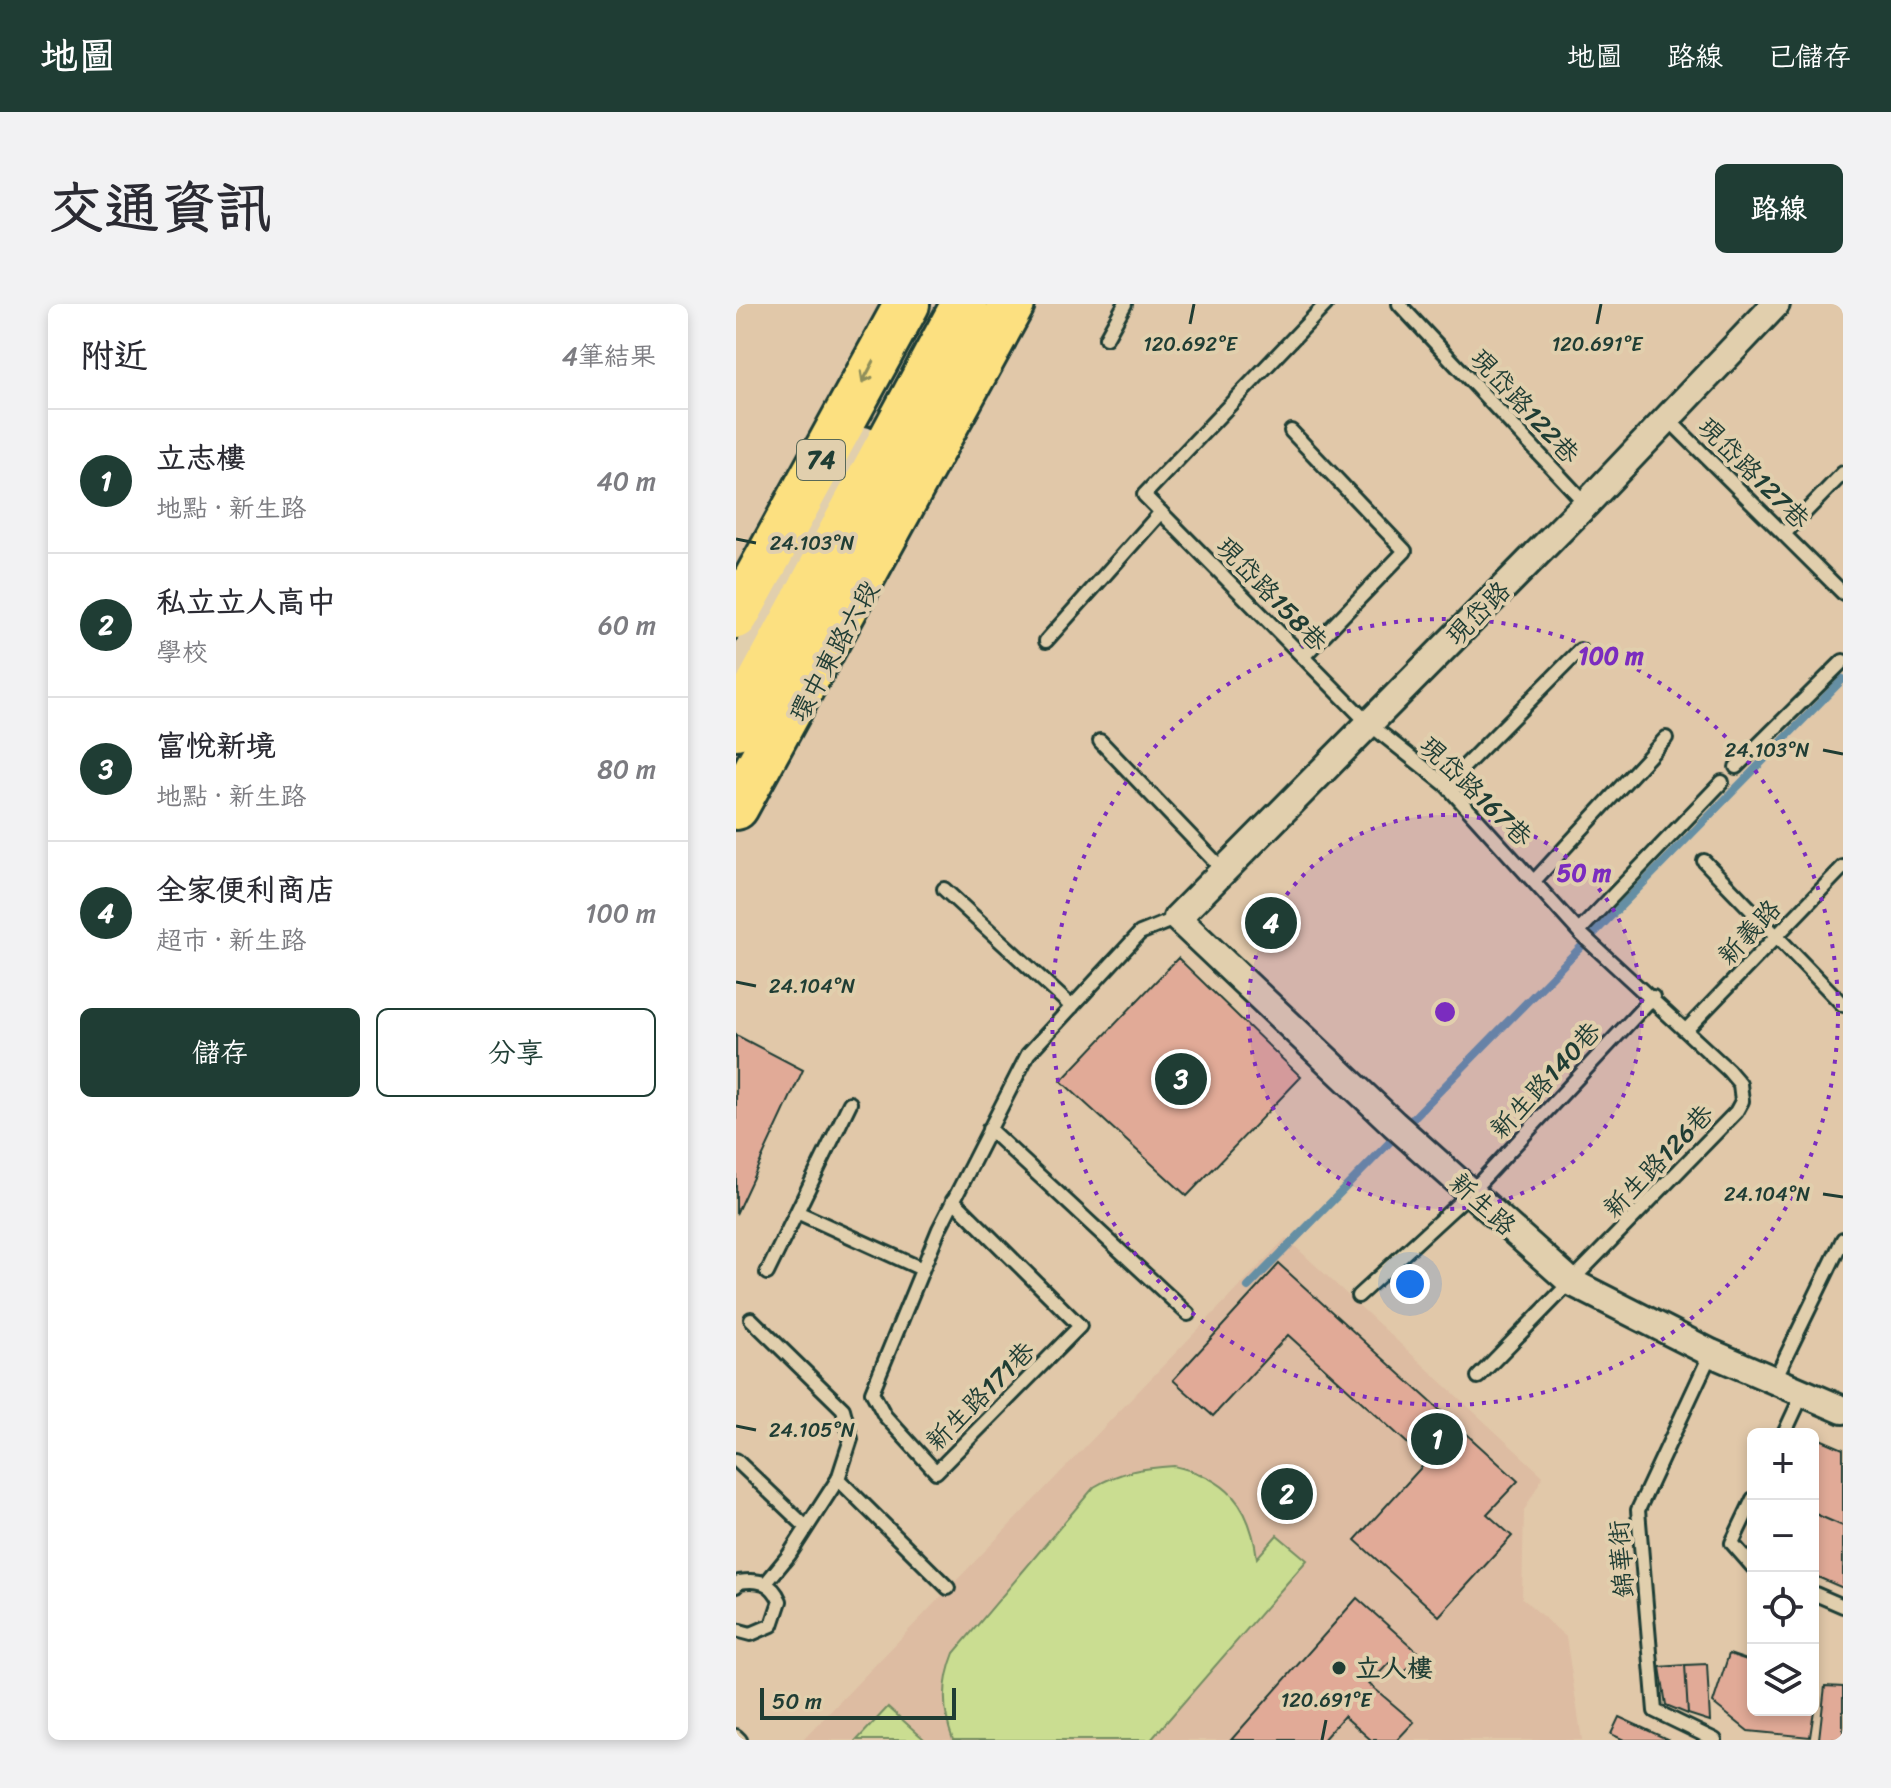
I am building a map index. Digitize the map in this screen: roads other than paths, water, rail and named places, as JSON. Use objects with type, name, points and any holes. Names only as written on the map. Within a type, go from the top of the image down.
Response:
[{"type":"highway","name":"74","points":[[736,616],[907,304]]},
{"type":"highway","name":"74","points":[[736,727],[964,304]]},
{"type":"highway","points":[[736,807],[1012,304]]},
{"type":"street","points":[[736,681],[942,304]]},
{"type":"street","name":"環中東路六段","points":[[736,831],[1028,304]]},
{"type":"street","name":"現岱路","points":[[1177,918],[1586,504],[1776,304]]},
{"type":"street","name":"新生路","points":[[1177,918],[1402,1131],[1571,1282],[1711,1353],[1843,1410]]},
{"type":"lane","points":[[1106,338],[1125,304]]},
{"type":"lane","name":"現岱路158巷","points":[[1326,304],[1144,495],[1368,723]]},
{"type":"lane","name":"現岱路122巷","points":[[1399,304],[1586,504]]},
{"type":"lane","name":"現岱路127巷","points":[[1667,418],[1843,593]]},
{"type":"lane","points":[[1291,431],[1405,551],[1303,657]]},
{"type":"lane","points":[[1784,534],[1843,473]]},
{"type":"lane","points":[[1046,641],[1161,512]]},
{"type":"lane","points":[[1446,785],[1580,650]]},
{"type":"lane","points":[[1736,767],[1843,661]]},
{"type":"lane","name":"現岱路167巷","points":[[1368,723],[1446,785],[1580,932],[1688,1028]]},
{"type":"lane","points":[[1535,880],[1666,738]]},
{"type":"lane","points":[[1100,741],[1224,871]]},
{"type":"lane","points":[[1580,932],[1722,782]]},
{"type":"lane","points":[[1704,861],[1843,1005]]},
{"type":"lane","name":"新義路","points":[[1688,1028],[1842,871]]},
{"type":"lane","points":[[944,889],[1072,1007]]},
{"type":"lane","name":"新生路171巷","points":[[953,1200],[1080,1326],[936,1472],[885,1416],[872,1392],[922,1269],[953,1200],[1028,1054],[1140,933],[1177,918]]},
{"type":"lane","name":"新生路140巷","points":[[1358,1296],[1470,1193],[1653,997]]},
{"type":"lane","name":"新生路126巷","points":[[1571,1282],[1736,1112],[1742,1101],[1740,1084],[1688,1028]]},
{"type":"lane","points":[[767,1273],[850,1103]]},
{"type":"lane","points":[[989,1129],[1188,1314]]},
{"type":"lane","points":[[797,1212],[922,1269]]},
{"type":"lane","points":[[1775,1379],[1843,1239]]},
{"type":"lane","points":[[1478,1377],[1571,1282]]},
{"type":"lane","points":[[751,1319],[843,1409],[851,1439],[838,1479],[789,1555],[766,1583]]},
{"type":"lane","name":"錦華街","points":[[1711,1353],[1638,1510],[1655,1711],[1715,1740]]},
{"type":"lane","points":[[1787,1428],[1803,1393]]},
{"type":"lane","points":[[736,1460],[805,1526]]},
{"type":"lane","points":[[838,1479],[948,1588]]},
{"type":"lane","points":[[1747,1512],[1732,1543],[1747,1560]]},
{"type":"lane","points":[[736,1586],[739,1582],[752,1580],[766,1583],[775,1589],[780,1601],[772,1625],[751,1634],[737,1632]]},
{"type":"lane","points":[[1819,1596],[1843,1606]]},
{"type":"waterway","points":[[1248,1287],[1843,679]]},
{"type":"place","name":"全家便利商店","points":[[1271,923]]},
{"type":"place","name":"富悅新境","points":[[1181,1079]]},
{"type":"place","name":"立志樓","points":[[1437,1439]]},
{"type":"place","name":"私立立人高中","points":[[1287,1494]]},
{"type":"place","name":"立人樓","points":[[1339,1668]]}]
